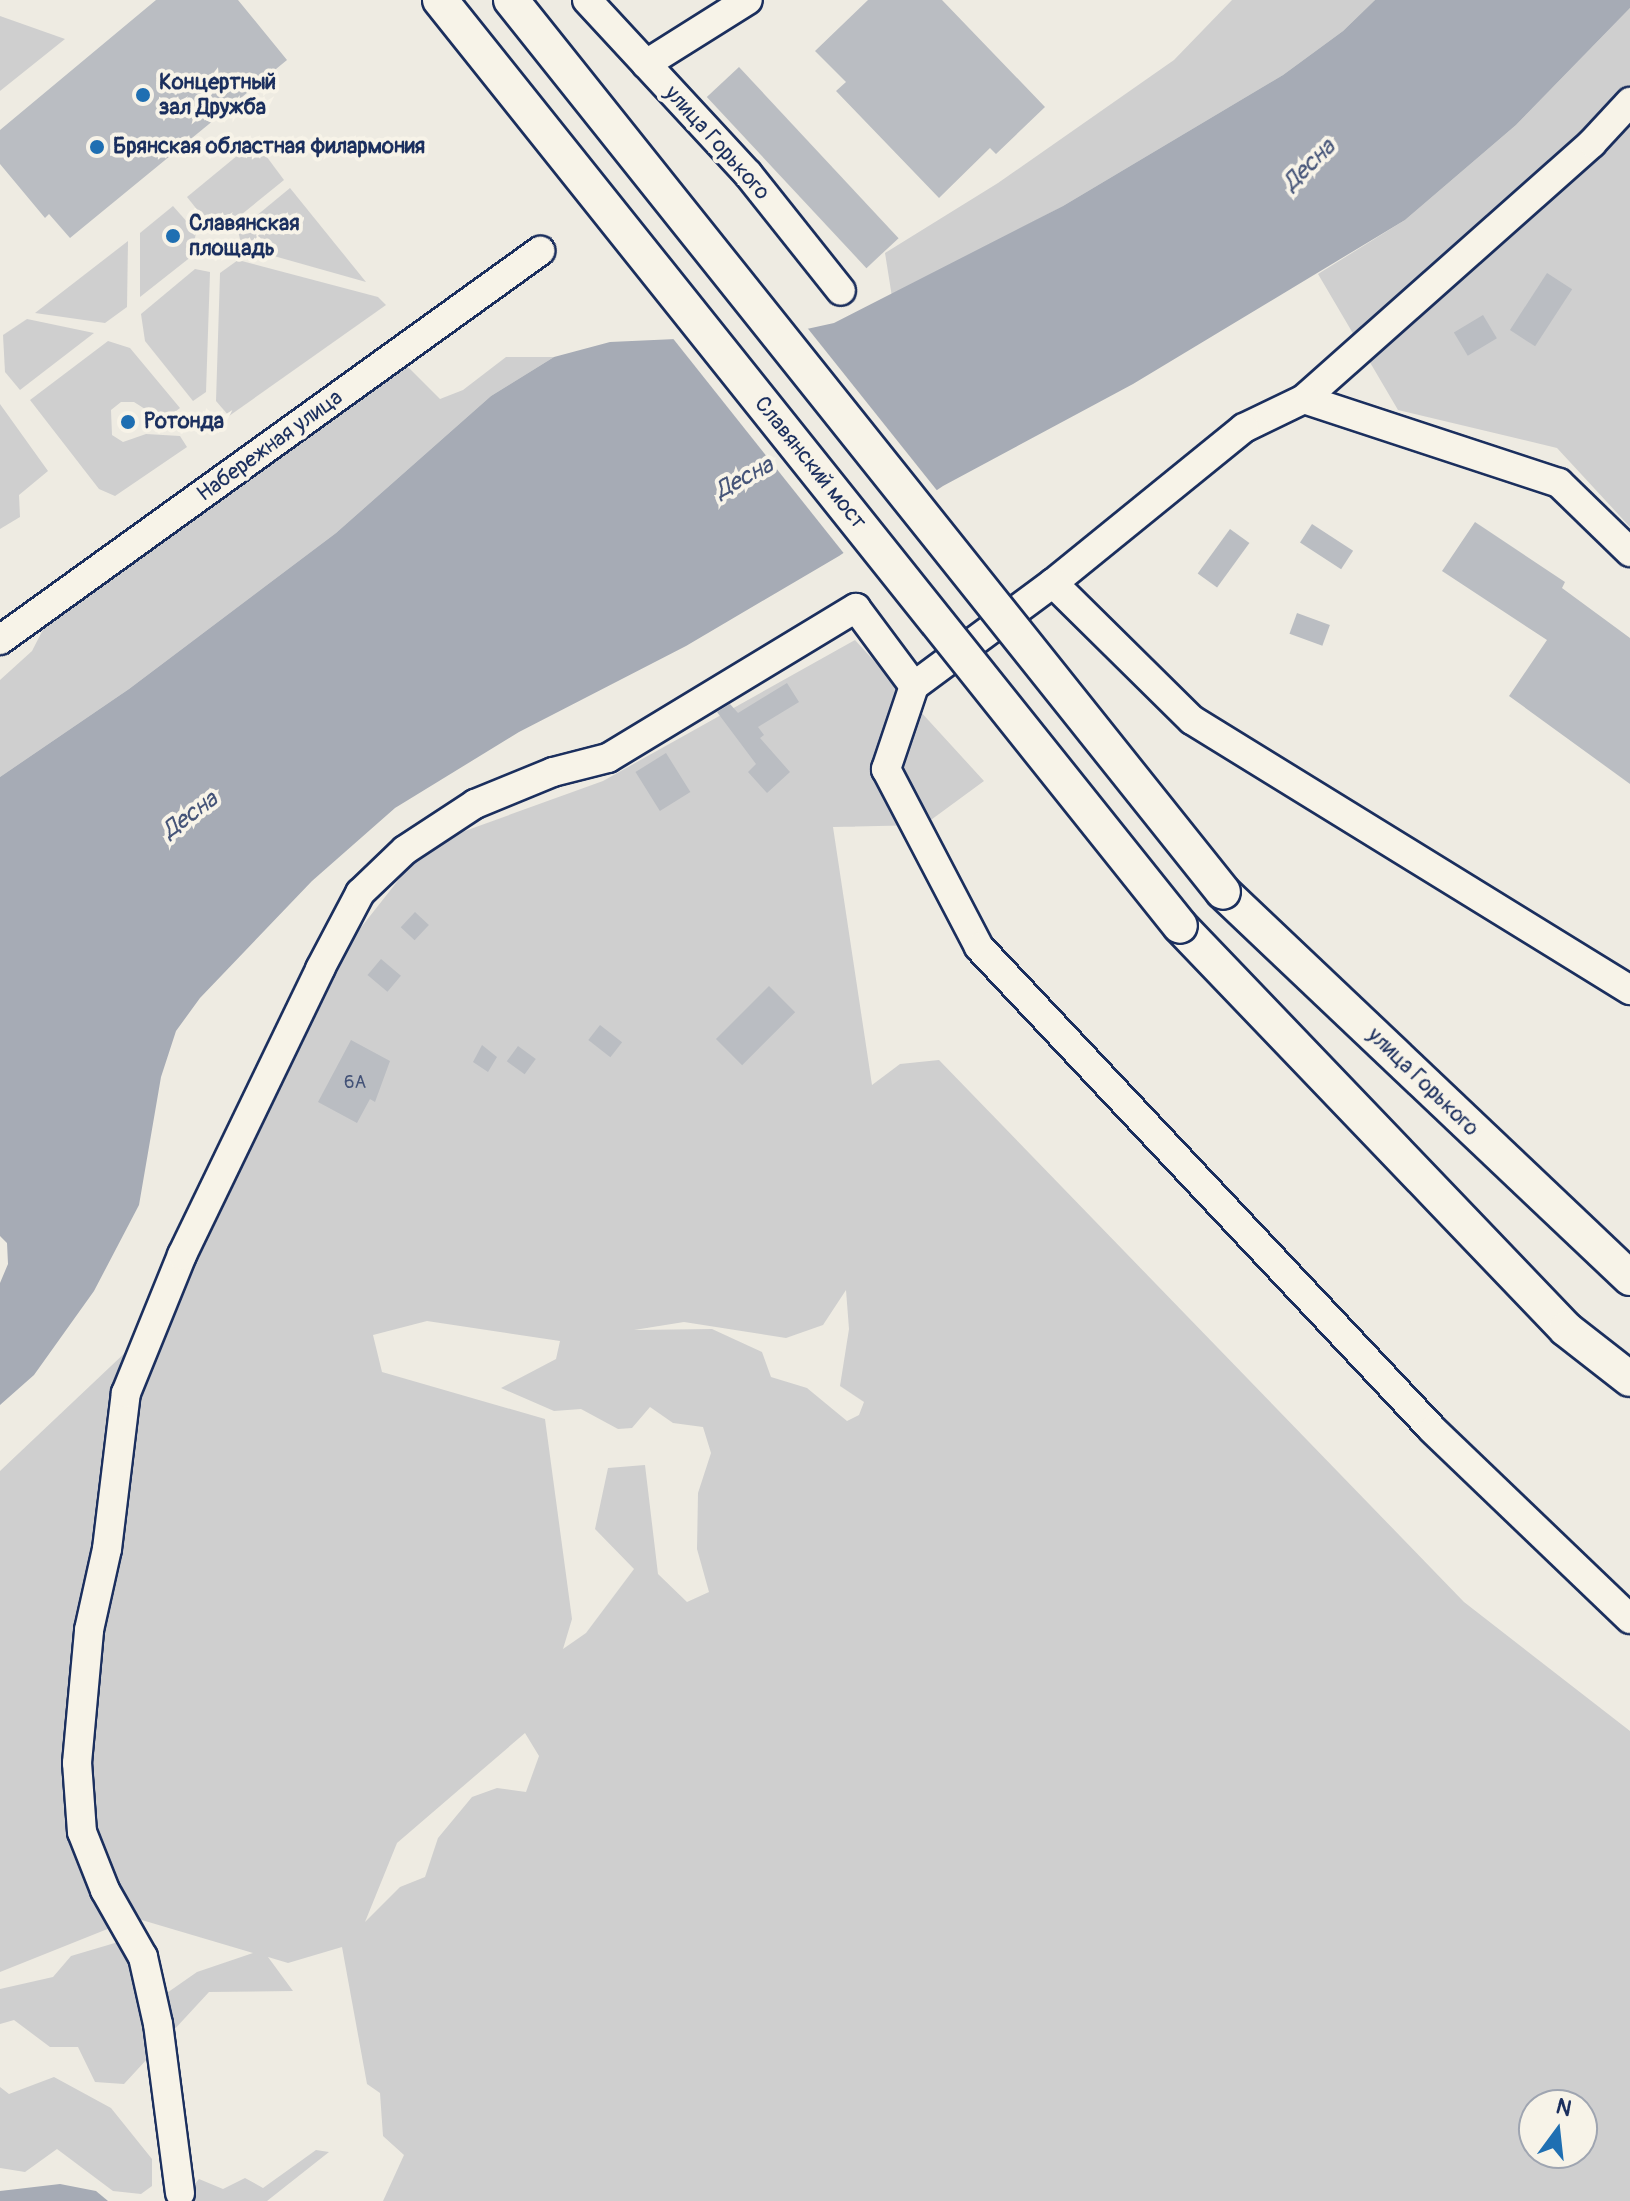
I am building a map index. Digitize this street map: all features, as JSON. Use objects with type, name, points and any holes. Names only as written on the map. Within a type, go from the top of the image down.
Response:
[{"type":"main road","name":"Славянский мост","points":[[440,0],[1180,926],[1566,1329],[1630,1379]]},
{"type":"main road","name":"улица Горького","points":[[511,0],[1223,892],[1627,1275]]},
{"type":"street","name":"улица Горького","points":[[587,0],[748,174],[841,291]]},
{"type":"street","points":[[646,64],[748,0]]},
{"type":"street","points":[[1630,102],[1592,143],[1304,399],[1244,428],[1053,583],[914,686],[886,769],[979,947],[1433,1430],[1630,1619]]},
{"type":"street","name":"Набережная улица","points":[[0,640],[540,251]]},
{"type":"street","points":[[1304,399],[1559,483],[1630,552]]},
{"type":"street","points":[[1053,583],[1192,720],[1630,990]]},
{"type":"street","points":[[180,2193],[158,2024],[143,1957],[105,1890],[82,1832],[77,1763],[89,1630],[107,1549],[126,1393],[182,1255],[320,969],[360,893],[405,850],[475,804],[553,772],[608,758],[856,608],[914,686]]},
{"type":"shaded area","points":[[1232,0],[1375,0],[1343,31],[1283,75],[1063,206],[892,297],[885,253],[998,183],[1174,60]]},
{"type":"shaded area","points":[[1630,8],[1630,527],[1557,448],[1398,410],[1318,274],[1405,220],[1516,125]]},
{"type":"shaded area","points":[[0,16],[65,39],[0,91]]},
{"type":"shaded area","points":[[255,141],[284,180],[231,223],[207,222],[187,197]]},
{"type":"shaded area","points":[[290,188],[366,282],[242,247],[238,231]]},
{"type":"shaded area","points":[[173,206],[196,232],[192,256],[140,297],[140,233]]},
{"type":"shaded area","points":[[128,241],[127,307],[105,323],[35,313]]},
{"type":"shaded area","points":[[238,260],[378,297],[386,305],[229,416],[216,401],[220,273]]},
{"type":"shaded area","points":[[195,269],[210,272],[206,392],[193,401],[145,341],[141,314]]},
{"type":"shaded area","points":[[27,319],[94,333],[20,390],[5,372],[3,335]]},
{"type":"shaded area","points":[[108,341],[130,348],[180,408],[167,418],[172,425],[151,424],[145,409],[134,402],[121,402],[111,410],[112,435],[123,442],[146,434],[180,436],[187,447],[115,496],[99,489],[30,400]]},
{"type":"shaded area","points":[[506,357],[554,357],[491,396],[336,533],[129,689],[0,777],[0,680],[32,651],[51,614],[406,365],[440,399],[463,390]]},
{"type":"shaded area","points":[[0,404],[48,471],[19,495],[20,517],[0,529]]},
{"type":"shaded area","points":[[855,640],[984,781],[924,825],[833,827],[872,1085],[900,1064],[939,1060],[1464,1602],[1630,1731],[1630,2201],[383,2201],[404,2155],[383,2136],[380,2093],[367,2084],[342,1947],[288,1963],[268,1957],[293,1991],[209,1992],[124,2084],[95,2082],[78,2047],[50,2047],[14,2020],[0,2024],[0,1989],[53,1977],[71,1956],[135,1937],[164,1995],[197,1972],[253,1953],[135,1918],[0,1972],[0,1471],[166,1314],[314,987],[426,845],[603,781]],"holes":[[[846,1290],[849,1329],[840,1386],[864,1402],[859,1415],[847,1421],[807,1388],[771,1377],[762,1352],[712,1329],[634,1330],[684,1322],[786,1338],[823,1325]],[[427,1321],[560,1341],[556,1359],[501,1388],[554,1411],[581,1409],[618,1429],[632,1428],[650,1407],[673,1423],[703,1427],[711,1453],[698,1493],[697,1549],[709,1592],[687,1602],[658,1574],[645,1465],[608,1468],[595,1529],[634,1569],[586,1633],[563,1649],[572,1619],[545,1419],[382,1372],[373,1335]],[[525,1733],[539,1756],[526,1792],[497,1788],[472,1797],[438,1838],[425,1877],[400,1887],[365,1922],[397,1843]]]},
{"type":"shaded area","points":[[54,2077],[111,2108],[152,2159],[152,2186],[141,2194],[113,2191],[57,2149],[25,2172],[0,2168],[0,2087],[9,2094]]},
{"type":"shaded area","points":[[316,2150],[329,2152],[267,2201],[180,2201],[199,2179],[223,2189],[245,2178],[263,2188]]},
{"type":"water","name":"Десна","points":[[1375,0],[1630,0],[1630,8],[1516,125],[1405,220],[1133,384],[943,486],[839,556],[686,646],[519,732],[395,808],[312,881],[200,998],[176,1031],[161,1077],[139,1205],[94,1291],[34,1375],[0,1405],[0,1283],[8,1264],[7,1243],[0,1236],[0,777],[129,689],[336,533],[491,396],[554,357],[610,342],[784,334],[834,323],[1063,206],[1283,75],[1343,31]]},
{"type":"water","points":[[60,2184],[96,2191],[108,2201],[0,2201],[0,2191]]},
{"type":"pier","points":[[805,325],[939,493],[846,556],[671,336]]},
{"type":"building","name":"Концертный зал Дружба","points":[[156,0],[238,0],[287,60],[70,238],[49,214],[45,218],[0,164],[0,130]]},
{"type":"building","points":[[868,0],[942,0],[1045,107],[996,154],[990,148],[939,198],[836,91],[846,82],[815,51]]},
{"type":"building","points":[[739,67],[899,238],[866,268],[707,97]]},
{"type":"building","points":[[1547,273],[1572,289],[1535,346],[1510,330]]},
{"type":"building","points":[[1483,315],[1497,338],[1468,356],[1454,333]]},
{"type":"building","points":[[1475,522],[1565,582],[1562,588],[1630,638],[1630,784],[1509,696],[1547,640],[1442,571]]},
{"type":"building","points":[[1312,524],[1353,551],[1341,569],[1300,542]]},
{"type":"building","points":[[1230,529],[1249,543],[1217,588],[1198,573]]},
{"type":"building","points":[[1297,613],[1330,625],[1322,646],[1289,634]]},
{"type":"building","points":[[787,683],[799,702],[758,727],[764,735],[760,738],[790,772],[767,793],[748,772],[756,764],[717,712],[730,704],[738,713]]},
{"type":"building","points":[[666,753],[690,792],[660,811],[635,772]]},
{"type":"building","points":[[415,912],[429,925],[415,940],[401,927]]},
{"type":"building","points":[[381,959],[401,976],[387,992],[368,975]]},
{"type":"building","points":[[769,986],[795,1012],[742,1065],[716,1039]]},
{"type":"building","points":[[600,1025],[622,1042],[610,1057],[588,1040]]},
{"type":"building","points":[[351,1040],[390,1061],[375,1102],[370,1099],[357,1123],[318,1102]]},
{"type":"building","points":[[482,1045],[497,1057],[488,1072],[473,1062]]},
{"type":"building","points":[[518,1046],[536,1059],[525,1074],[507,1061]]},
{"type":"place","name":"Концертный зал Дружба","points":[[143,95]]},
{"type":"place","name":"Брянская областная филармония","points":[[97,147]]},
{"type":"place","name":"Славянская площадь","points":[[173,236]]},
{"type":"place","name":"Ротонда","points":[[128,422]]}]
